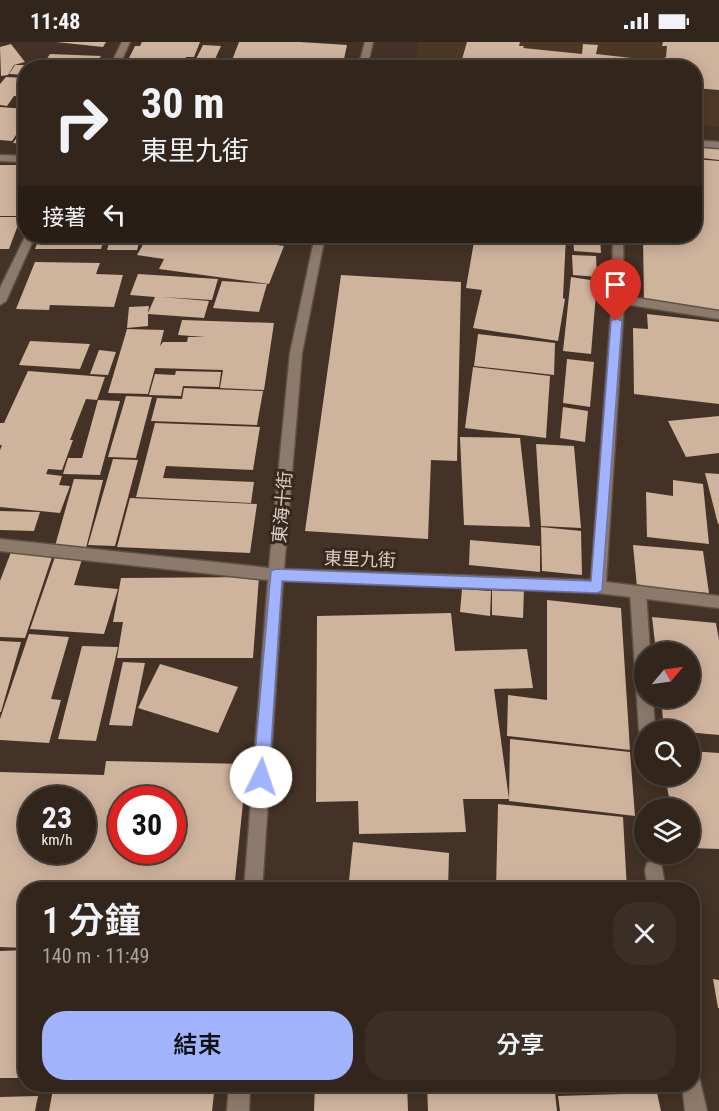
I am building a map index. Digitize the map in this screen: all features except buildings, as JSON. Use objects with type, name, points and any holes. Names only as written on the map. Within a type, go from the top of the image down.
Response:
[{"type":"street","points":[[117,60],[126,42]]},
{"type":"street","points":[[364,60],[369,42]]},
{"type":"street","points":[[702,144],[719,145]]},
{"type":"street","points":[[0,159],[18,159]]},
{"type":"street","points":[[0,301],[27,243]]},
{"type":"street","name":"東海十街","points":[[255,882],[276,575],[296,353],[319,243]]},
{"type":"street","points":[[597,587],[618,299],[618,243]]},
{"type":"street","points":[[618,299],[719,315]]},
{"type":"street","name":"東里九街","points":[[0,545],[276,575],[597,587],[719,602]]},
{"type":"street","points":[[638,592],[641,642]]},
{"type":"street","points":[[654,870],[656,882]]},
{"type":"street","points":[[238,1111],[239,1092]]},
{"type":"street","points":[[693,1092],[696,1111]]},
{"type":"shaded area","points":[[418,42],[719,42],[719,127],[702,126],[702,60],[415,60]]},
{"type":"route","points":[[261,777],[276,575],[597,587],[616,321]]}]
